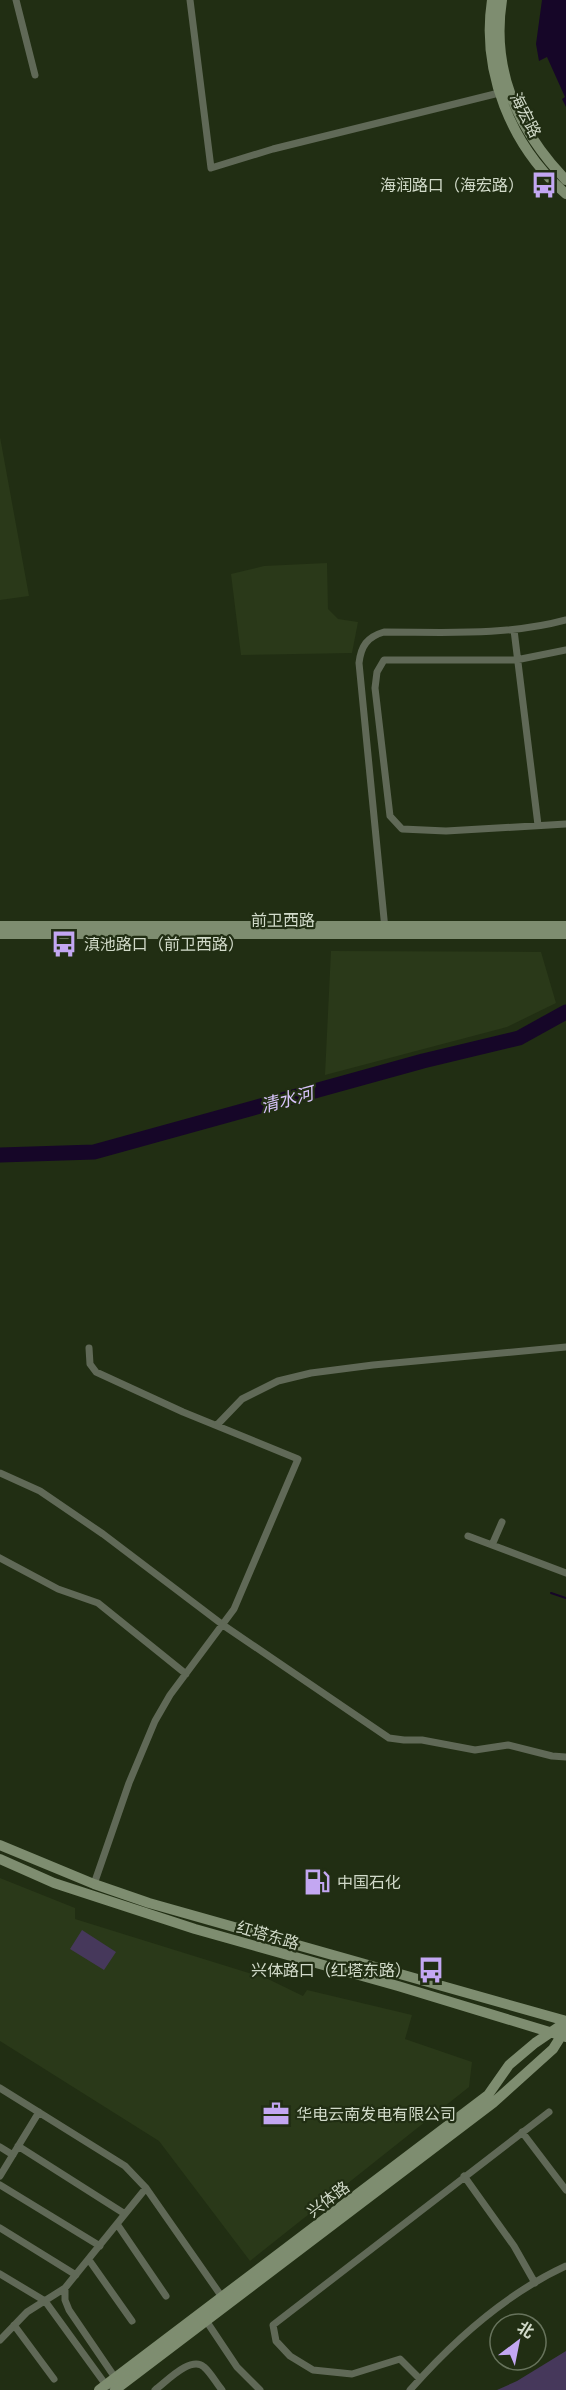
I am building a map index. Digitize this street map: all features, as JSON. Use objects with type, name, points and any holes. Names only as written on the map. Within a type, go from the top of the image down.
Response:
[{"type":"main road","name":"海宏路","points":[[492,0],[490,36],[509,118],[529,152],[566,194]]},
{"type":"main road","name":"海宏路","points":[[502,0],[500,36],[503,92],[537,147],[566,180]]},
{"type":"main road","name":"前卫西路","points":[[0,926],[566,934]]},
{"type":"main road","name":"前卫西路","points":[[0,934],[385,931],[566,926]]},
{"type":"main road","name":"红塔东路","points":[[0,1845],[94,1884],[149,1903],[566,2021]]},
{"type":"main road","name":"红塔东路","points":[[0,1859],[54,1883],[172,1922],[562,2033]]},
{"type":"main road","name":"兴体路","points":[[109,2388],[493,2103],[553,2049],[566,2021]]},
{"type":"main road","name":"兴体路","points":[[109,2388],[116,2377],[203,2317],[222,2297],[295,2249],[488,2095],[509,2065],[535,2043],[562,2033]]},
{"type":"street","points":[[16,0],[35,75]]},
{"type":"street","points":[[190,0],[211,168],[273,149],[503,92]]},
{"type":"street","points":[[385,931],[360,675],[360,651],[366,641],[384,632],[514,630],[566,620]]},
{"type":"street","points":[[514,630],[538,825]]},
{"type":"street","points":[[566,650],[516,660],[384,660],[377,672],[375,688],[390,816],[402,828],[435,831],[566,824]]},
{"type":"street","points":[[217,1425],[242,1399],[278,1381],[373,1365],[566,1347]]},
{"type":"street","points":[[89,1348],[90,1364],[96,1372],[298,1459],[234,1609],[170,1695],[155,1721],[129,1783],[94,1884]]},
{"type":"street","points":[[0,1473],[40,1491],[94,1528],[223,1625],[389,1738],[422,1740],[475,1750],[508,1744],[552,1756],[566,1757]]},
{"type":"street","points":[[492,1545],[502,1522]]},
{"type":"street","points":[[468,1536],[566,1573]]},
{"type":"street","points":[[0,1558],[58,1589],[98,1603],[186,1674]]},
{"type":"street","points":[[0,2088],[125,2166],[146,2188],[222,2297]]},
{"type":"street","points":[[0,2176],[39,2112]]},
{"type":"street","points":[[420,2379],[400,2359],[352,2374],[313,2370],[290,2356],[276,2341],[273,2325],[549,2112]]},
{"type":"street","points":[[522,2133],[566,2190]]},
{"type":"street","points":[[18,2146],[125,2214]]},
{"type":"street","points":[[0,2147],[13,2155]]},
{"type":"street","points":[[464,2176],[514,2246],[535,2283]]},
{"type":"street","points":[[0,2185],[100,2246]]},
{"type":"street","points":[[0,2340],[27,2312],[65,2288],[146,2188]]},
{"type":"street","points":[[117,2224],[166,2296]]},
{"type":"street","points":[[0,2228],[76,2275]]},
{"type":"street","points":[[89,2260],[132,2321]]},
{"type":"street","points":[[410,2390],[450,2347],[489,2313],[566,2266]]},
{"type":"street","points":[[0,2274],[45,2301],[109,2388]]},
{"type":"street","points":[[65,2288],[65,2300],[69,2310],[116,2377]]},
{"type":"street","points":[[203,2317],[237,2367],[260,2390]]},
{"type":"street","points":[[14,2325],[54,2379]]},
{"type":"street","points":[[0,2327],[8,2332]]},
{"type":"street","points":[[155,2390],[188,2365],[197,2363],[204,2366],[222,2390]]},
{"type":"shaded area","points":[[542,0],[566,0],[566,107],[562,99],[565,97],[547,57],[539,61],[536,44]]},
{"type":"shaded area","points":[[0,437],[29,596],[0,600]]},
{"type":"shaded area","points":[[327,563],[328,609],[338,619],[358,622],[352,653],[241,655],[231,574],[264,566]]},
{"type":"shaded area","points":[[331,951],[541,952],[556,1003],[507,1027],[325,1075]]},
{"type":"shaded area","name":"华电云南发电有限公司","points":[[0,1878],[75,1908],[75,1919],[268,1979],[303,1996],[307,1990],[412,2015],[405,2039],[472,2062],[469,2087],[250,2261],[159,2141],[0,2041]]},
{"type":"shaded area","points":[[82,1930],[116,1952],[104,1970],[70,1949]]},
{"type":"shaded area","points":[[566,2351],[566,2390],[497,2390],[532,2372],[548,2372],[548,2362]]},
{"type":"waterway","name":"清水河","points":[[0,1155],[94,1152],[423,1061],[519,1038],[566,1012]]},
{"type":"waterway","points":[[551,1593],[566,1598]]},
{"type":"place","name":"海润路口（海宏路）","points":[[544,185]]},
{"type":"place","name":"滇池路口（前卫西路）","points":[[64,944]]},
{"type":"place","name":"中国石化","points":[[317,1882]]},
{"type":"place","name":"兴体路口（红塔东路）","points":[[431,1970]]},
{"type":"place","name":"华电云南发电有限公司","points":[[276,2114]]}]
